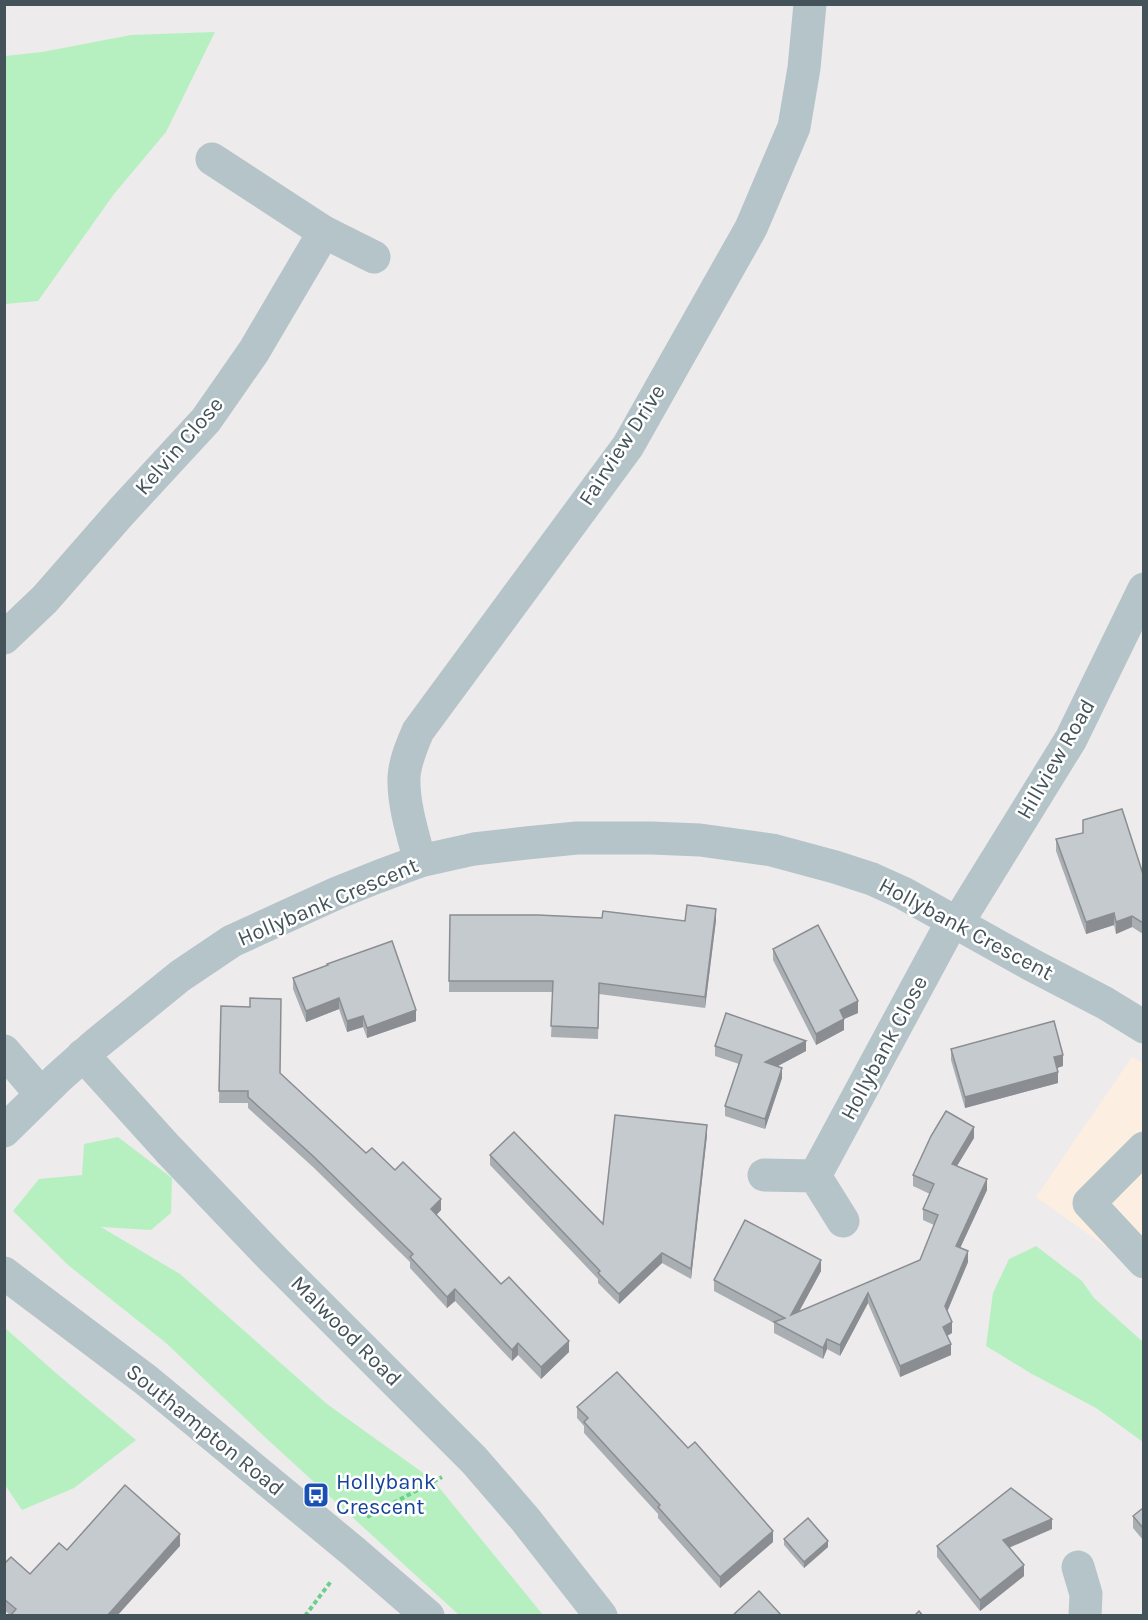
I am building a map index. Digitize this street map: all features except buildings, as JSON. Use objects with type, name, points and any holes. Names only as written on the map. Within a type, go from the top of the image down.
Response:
[{"type":"street","name":"Fairview Drive","points":[[420,861],[408,809],[404,777],[410,748],[418,731],[627,446],[751,228],[795,127],[810,4]]},
{"type":"street","points":[[212,159],[324,232],[374,257]]},
{"type":"street","name":"Kelvin Close","points":[[4,638],[45,599],[206,420],[254,351],[324,232]]},
{"type":"street","name":"Hillview Road","points":[[956,921],[1071,739],[1143,589]]},
{"type":"street","name":"Hollybank Crescent","points":[[4,1131],[83,1055],[180,976],[232,941],[337,893],[420,861],[474,849],[577,838],[700,840],[772,850],[873,879],[956,921],[1143,1027]]},
{"type":"street","name":"Hollybank Close","points":[[815,1176],[956,921]]},
{"type":"street","points":[[4,1051],[41,1094]]},
{"type":"street","name":"Malwood Road","points":[[83,1055],[168,1149],[272,1258],[474,1460],[525,1519],[601,1616]]},
{"type":"street","points":[[1143,1148],[1089,1203],[1143,1262]]},
{"type":"street","points":[[764,1175],[815,1176],[843,1221]]},
{"type":"street","name":"Southampton Road","points":[[4,1273],[146,1380],[428,1616]]},
{"type":"street","points":[[1078,1567],[1086,1594],[1085,1616]]},
{"type":"shaded area","points":[[1132,1057],[1143,1063],[1143,1281],[1125,1260],[1036,1197]]},
{"type":"green space","points":[[215,32],[166,132],[114,194],[38,301],[5,304],[5,56],[42,52],[131,35]]},
{"type":"green space","points":[[118,1137],[172,1178],[171,1213],[151,1230],[101,1227],[180,1274],[327,1404],[433,1480],[543,1615],[459,1615],[166,1343],[68,1265],[13,1211],[39,1179],[82,1175],[84,1144]]},
{"type":"green space","points":[[1036,1246],[1082,1281],[1094,1298],[1143,1342],[1143,1442],[1096,1408],[1032,1374],[986,1346],[993,1293],[1009,1259]]},
{"type":"green space","points":[[5,1328],[136,1440],[74,1488],[22,1510],[5,1485]]},
{"type":"place","name":"Hollybank Crescent","points":[[316,1495]]}]
